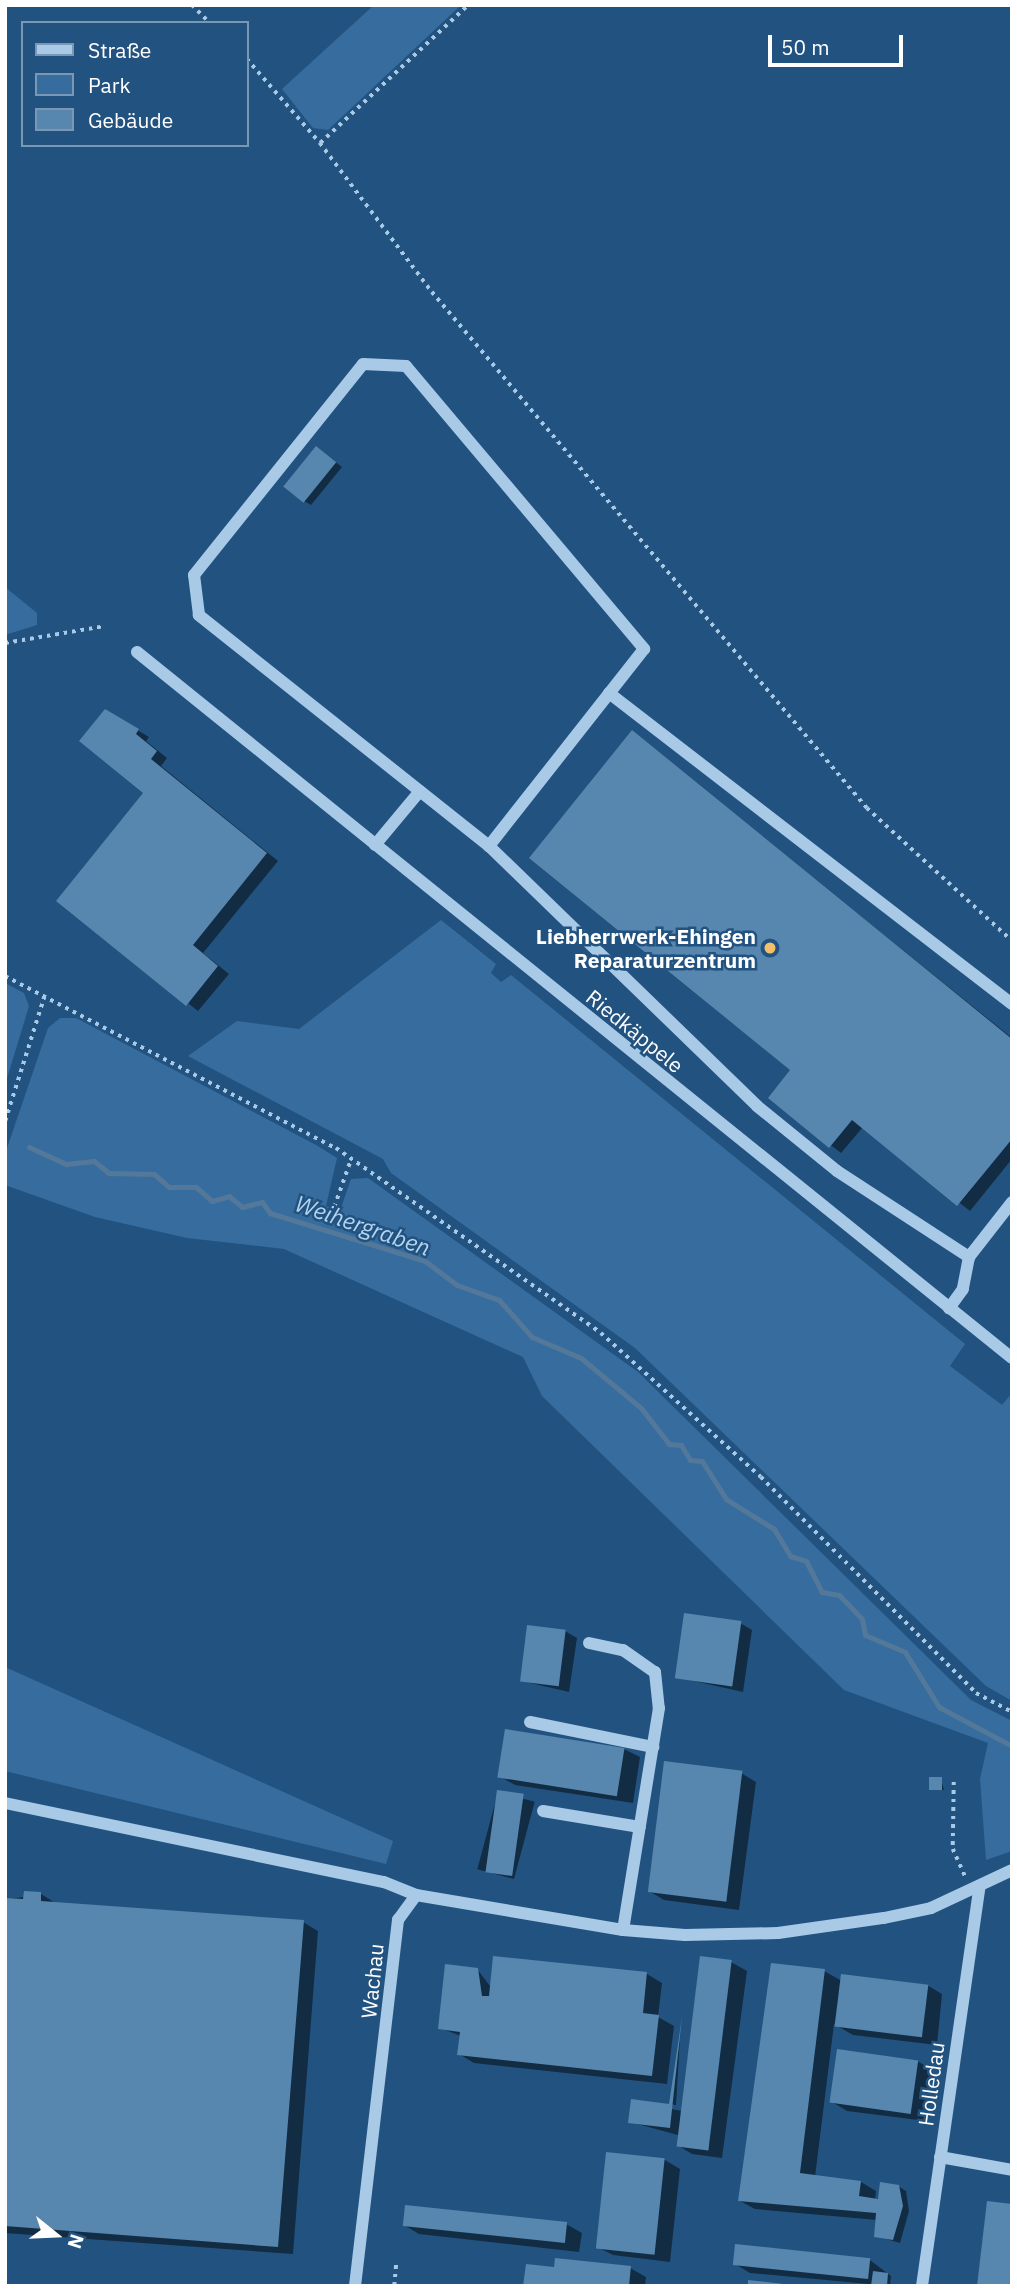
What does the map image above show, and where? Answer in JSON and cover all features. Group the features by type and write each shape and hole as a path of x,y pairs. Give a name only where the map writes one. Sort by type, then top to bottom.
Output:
{"street":[{"path":"489,846 644,649 406,366 363,364 194,575 199,615 489,846 757,1106 837,1171 969,1257"},
{"name":"Riedkäppele","path":"137,652 1012,1358"},
{"path":"609,693 1012,1004"},
{"path":"375,845 420,791"},
{"path":"949,1308 963,1289 969,1257 1012,1202"},
{"path":"589,1643 623,1650 655,1672 659,1708 623,1930"},
{"path":"530,1722 653,1747"},
{"path":"5,1803 384,1882 416,1895 623,1930 778,1933 884,1918 975,1891 1012,1870"},
{"path":"543,1811 640,1827"},
{"name":"Holledau","path":"922,2286 975,1891"},
{"name":"Wachau","path":"355,2286 398,1920 416,1895"},
{"path":"940,2157 1012,2170"}],"path":[{"path":"192,5 208,21"},
{"path":"320,143 468,5"},
{"path":"248,61 320,143 432,292 867,808 1012,941"},
{"path":"5,643 105,626"},
{"path":"5,976 351,1159 632,1359 976,1693 1012,1712"},
{"path":"5,1121 44,996"},
{"path":"334,1207 351,1159"},
{"path":"954,1782 953,1849 975,1891"},
{"path":"394,2286 396,2265"}],"green space":[{"path":"374,5 461,5 328,130 313,128 282,89"},
{"path":"5,587 37,613 37,625 5,635"},
{"path":"441,920 496,964 491,973 501,982 511,975 965,1344 950,1366 1002,1405 1012,1393 1012,1701 986,1686 635,1348 391,1173 383,1159 188,1056 237,1021 299,1029"},
{"path":"5,983 24,993 29,1006 5,1085"},
{"path":"60,1018 76,1018 316,1145 337,1158 326,1206 340,1211 351,1179 368,1178 638,1372 971,1700 1012,1721 1012,1851 986,1860 980,1779 988,1743 844,1690 542,1396 523,1357 284,1249 187,1238 95,1217 5,1185 5,1154 48,1028"},
{"path":"5,1667 393,1841 386,1864 5,1771"}],"building":[{"path":"316,446 336,462 303,503 283,486"},
{"path":"105,709 139,729 136,734 157,751 151,759 267,853 193,945 218,966 186,1006 56,901 143,793 79,741"},
{"name":"Liebherrwerk-Ehingen Reparaturzentrum","path":"632,730 1012,1039 1012,1139 957,1206 852,1120 829,1148 768,1098 790,1070 529,858"},
{"path":"684,1613 741,1621 732,1686 675,1678"},
{"path":"527,1625 566,1630 559,1686 520,1682"},
{"path":"505,1729 625,1748 617,1796 497,1777"},
{"path":"664,1761 742,1771 726,1902 648,1892"},
{"path":"929,1777 942,1777 942,1790 929,1790"},
{"path":"497,1790 524,1794 512,1876 485,1872"},
{"path":"24,1891 41,1892 41,1901 304,1920 278,2247 5,2226 5,1898 23,1899"},
{"path":"493,1956 647,1972 643,2013 659,2015 652,2076 457,2055 460,2032 438,2029 445,1964 478,1968 482,1996 489,1996"},
{"path":"700,1956 732,1960 708,2150 677,2147"},
{"path":"771,1963 825,1969 800,2173 861,2181 859,2196 878,2199 880,2182 899,2185 903,2206 893,2240 874,2237 876,2213 738,2201"},
{"path":"841,1974 928,1985 922,2037 835,2027"},
{"path":"682,2017 670,2128 628,2123 631,2099 669,2104"},
{"path":"837,2049 918,2060 911,2114 829,2102"},
{"path":"606,2152 665,2158 655,2255 596,2248"},
{"path":"987,2201 1012,2204 1012,2286 977,2286"},
{"path":"405,2205 567,2222 565,2243 403,2226"},
{"path":"735,2244 870,2258 868,2279 733,2265"},
{"path":"555,2258 631,2266 629,2286 523,2286 526,2264 554,2267"},
{"path":"873,2271 888,2273 887,2286 871,2286"},
{"path":"748,2280 784,2284 784,2286 748,2286"}],"waterway":[{"name":"Weihergraben","path":"29,1147 66,1164 94,1161 109,1173 154,1174 169,1187 196,1187 212,1201 229,1196 242,1207 262,1202 270,1213 425,1261 457,1285 499,1300 532,1337 581,1358 641,1408 669,1444 681,1445 690,1460 702,1461 726,1499 774,1529 790,1556 806,1561 822,1592 839,1595 862,1619 865,1635 905,1652 939,1707 1012,1746"}],"place":[{"name":"Liebherrwerk-Ehingen Reparaturzentrum","path":"770,948"}]}
